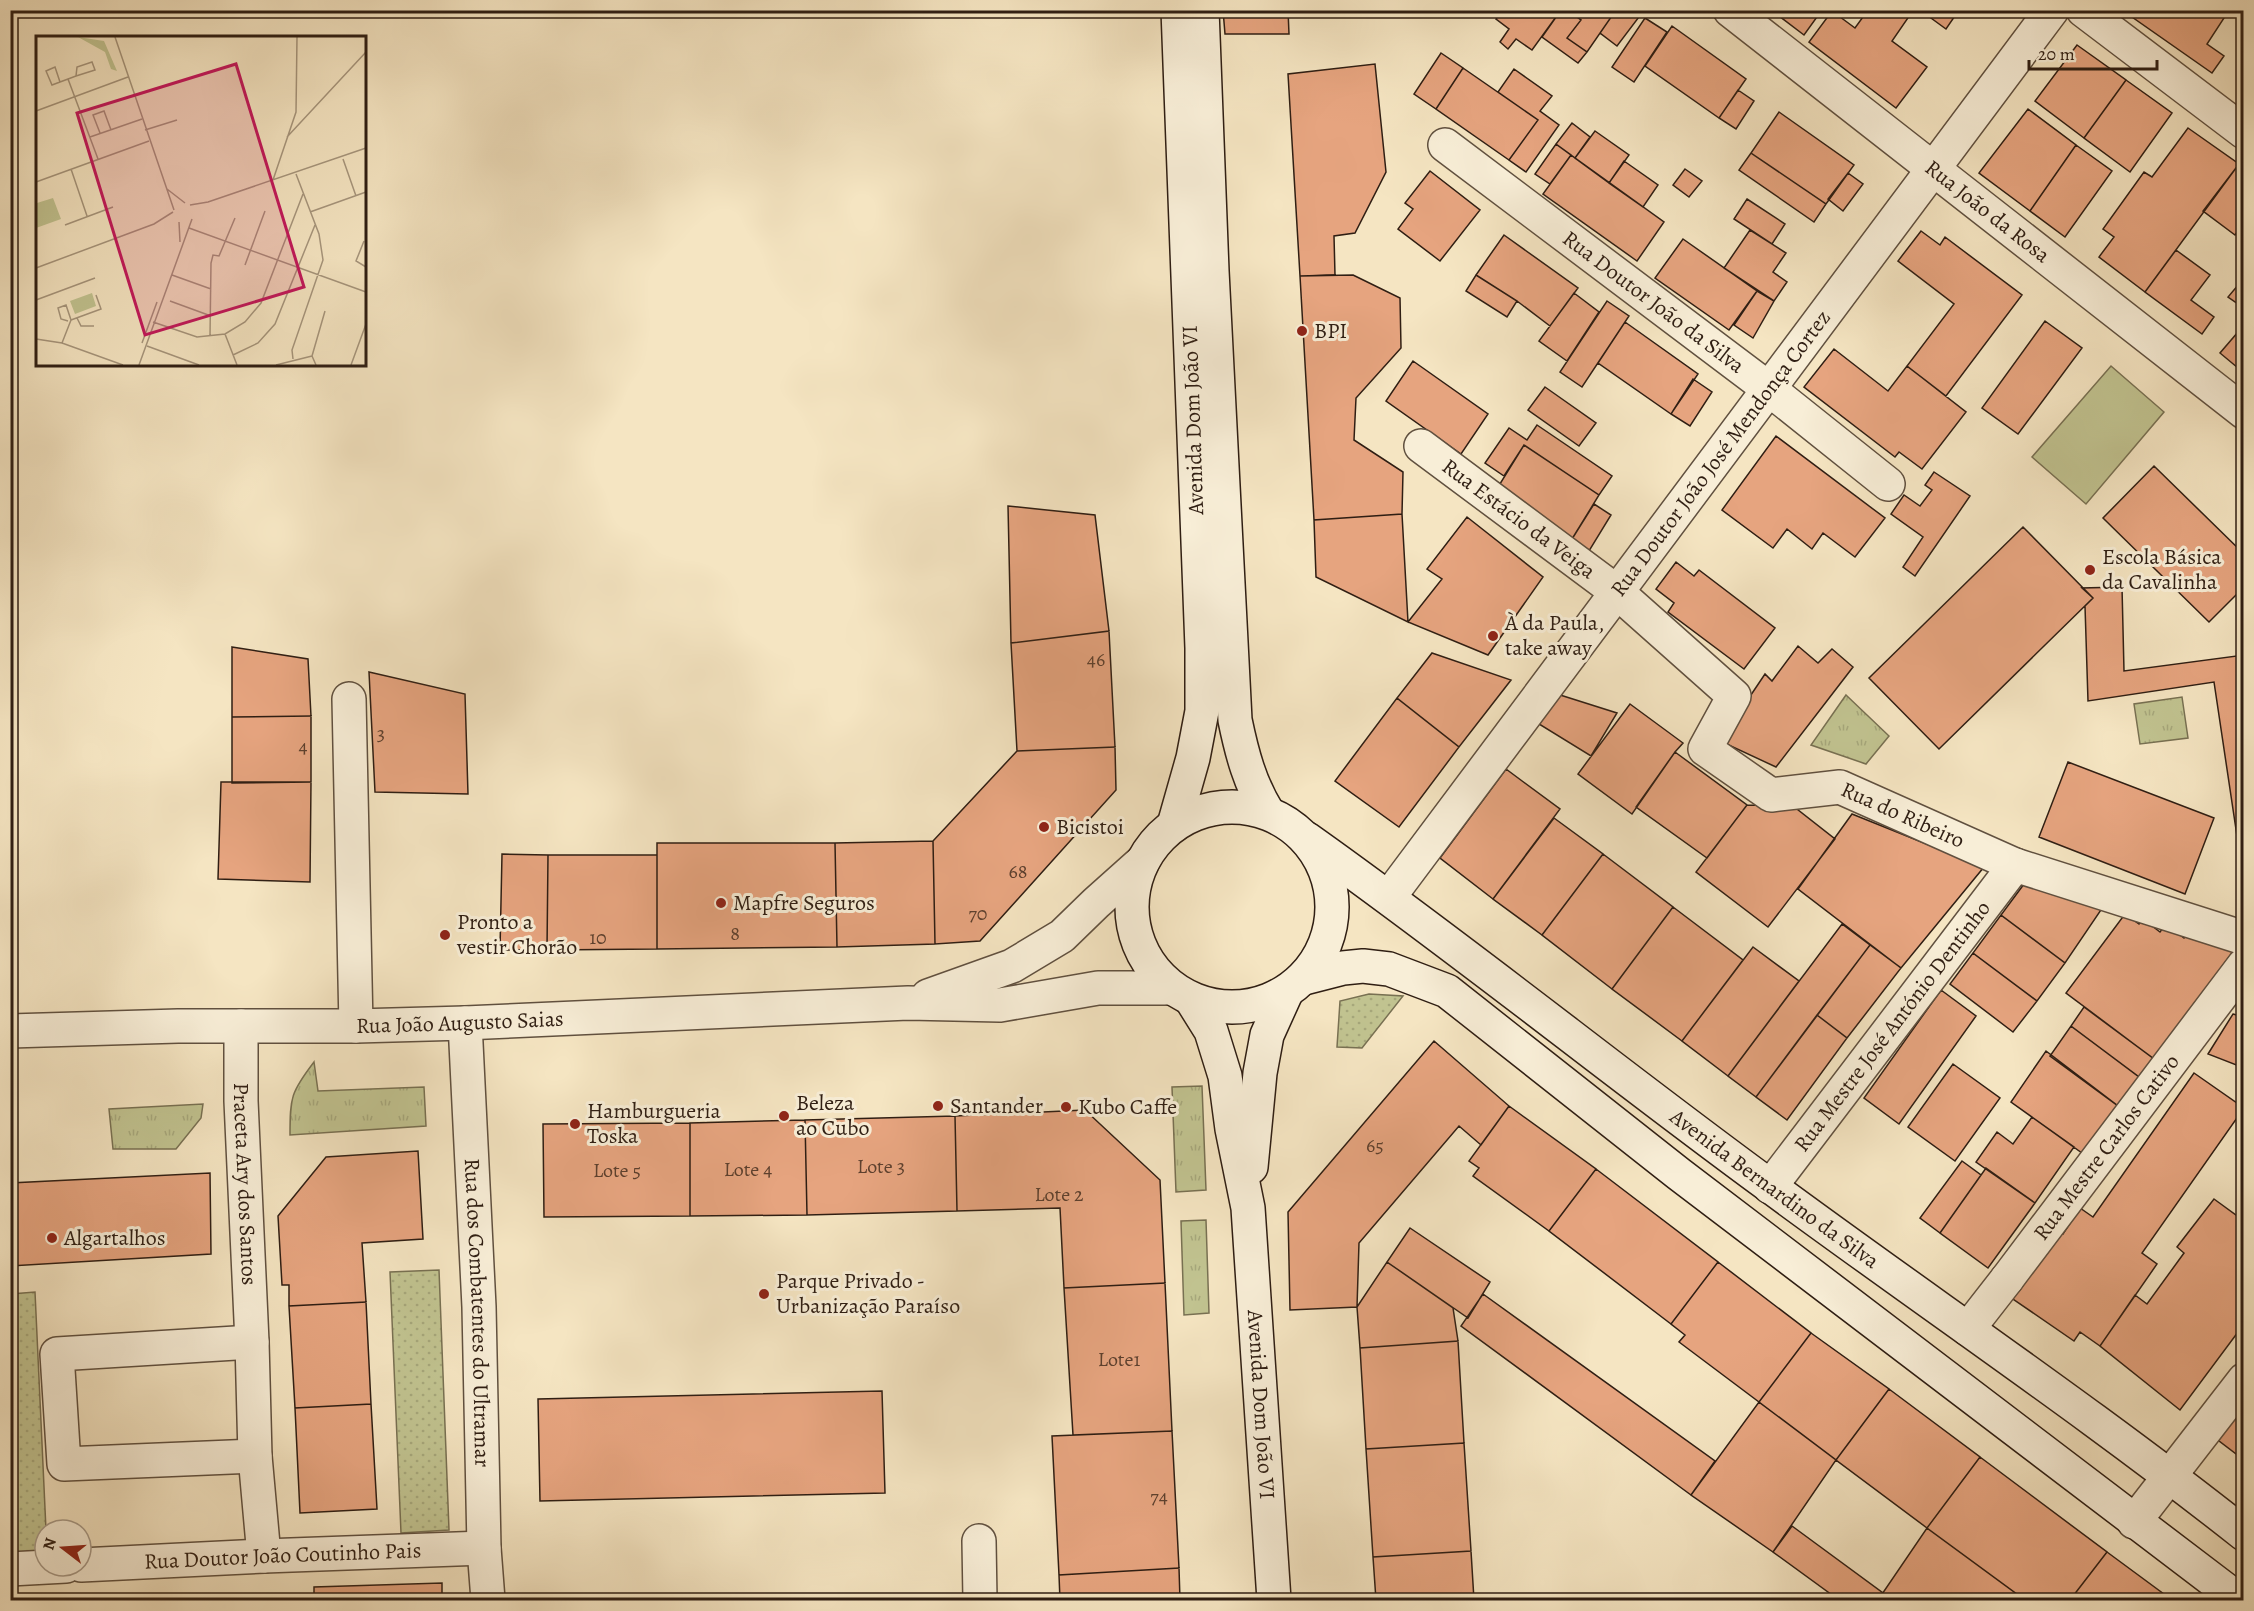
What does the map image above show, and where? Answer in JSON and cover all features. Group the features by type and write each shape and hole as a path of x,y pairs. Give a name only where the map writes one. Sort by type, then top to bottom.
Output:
{"street":[{"name":"Avenida Dom João VI","path":"1174,825 1193,758 1202,711 1202,648 1178,10"},
{"name":"Avenida Dom João VI","path":"1202,10 1212,271 1235,720 1242,754 1257,794 1268,813"},
{"name":"Rua João da Rosa","path":"1731,10 2244,412"},
{"name":"Rua Doutor João José Mendonça Cortez","path":"1389,897 2052,10"},
{"path":"2083,10 2244,132"},
{"name":"Rua Doutor João da Silva","path":"1445,145 1769,389 1888,484"},
{"name":"Rua Estácio da Veiga","path":"1421,446 1617,592"},
{"name":"Rua do Ribeiro","path":"1617,592 1734,696 1705,749 1771,795 1840,787 2014,865 2244,938"},
{"path":"350,699 356,1026"},
{"path":"908,1003 1000,1005 1098,988 1181,993 1223,1007 1255,1005 1295,985 1322,953 1331,924 1332,893 1323,864 1307,839 1288,824 1268,813 1220,807 1196,814 1174,825 1156,841 1143,861 1134,888 1132,915 1138,943 1152,967 1181,993"},
{"name":"Avenida Bernardino da Silva","path":"1307,839 1389,897 1770,1187 2169,1475 2244,1534"},
{"path":"908,1003 1012,966 1062,936 1143,861"},
{"name":"Rua Mestre José António Dentinho","path":"1770,1187 2014,865"},
{"name":"Rua Mestre Carlos Cativo","path":"1968,1329 2244,965"},
{"name":"Avenida Bernardino da Silva","path":"1295,985 1343,968 1363,966 1389,969 1447,991 1679,1174 2239,1600"},
{"name":"Avenida Dom João VI","path":"1248,1208 1260,1073 1268,1035 1295,985"},
{"name":"Avenida Dom João VI","path":"1181,993 1211,1031 1225,1076 1232,1129 1248,1208 1274,1600"},
{"name":"Rua João Augusto Saias","path":"10,1031 465,1023 908,1003"},
{"name":"Rua dos Combatentes do Ultramar","path":"465,1023 479,1307 484,1548 488,1600"},
{"name":"Praceta Ary dos Santos","path":"242,1026 241,1101 255,1456 264,1556"},
{"path":"252,1342 57,1353 64,1464 255,1456"},
{"path":"2134,1522 2244,1380"},
{"path":"979,1540 981,1600"},
{"name":"Rua Doutor João Coutinho Pais","path":"93,1564 484,1548"},
{"path":"10,1569 33,1568"}],"green space":[{"path":"2111,366 2164,412 2086,504 2032,457"},
{"path":"1846,695 1889,736 1866,764 1811,745"},
{"path":"2182,697 2188,738 2140,744 2134,704"},
{"path":"1369,994 1403,996 1362,1048 1337,1047 1340,1001"},
{"path":"314,1062 318,1091 424,1087 426,1126 290,1135 293,1096"},
{"path":"1202,1086 1206,1190 1176,1192 1172,1087"},
{"path":"203,1104 201,1118 176,1149 113,1149 109,1109"},
{"path":"1206,1220 1209,1313 1184,1315 1181,1221"},
{"path":"439,1270 449,1530 401,1533 390,1272"},
{"path":"35,1292 45,1518 33,1518 33,1558 11,1559 11,1294"}],"building":[{"path":"1223,10 1288,10 1289,34 1225,34"},
{"path":"1502,10 1561,10 1532,50 1516,39 1508,49 1500,42 1509,29 1496,19"},
{"path":"1561,10 1567,10 1581,20 1567,38 1587,52 1578,63 1542,37"},
{"path":"1567,10 1616,10 1587,52 1567,38 1581,20"},
{"path":"1616,10 1638,10 1642,13 1617,46 1600,33"},
{"path":"1771,10 1822,10 1804,35"},
{"path":"1868,10 1904,10 1910,15 1892,41 1927,67 1896,108 1809,42 1832,11 1855,28"},
{"path":"1920,10 1959,10 1946,29"},
{"path":"2122,10 2220,10 2226,15 2207,44 2224,56 2212,73"},
{"path":"1645,18 1667,32 1634,82 1612,67"},
{"path":"1672,26 1746,79 1719,118 1645,66"},
{"path":"2077,45 2126,80 2084,138 2035,101"},
{"path":"1441,53 1463,68 1436,109 1414,94"},
{"path":"1375,64 1386,172 1355,233 1334,236 1335,275 1300,276 1288,74"},
{"path":"1463,68 1538,120 1509,160 1436,109"},
{"path":"1514,69 1552,96 1540,111 1559,125 1526,172 1509,160 1538,120 1498,92"},
{"path":"2126,80 2172,113 2130,172 2084,138"},
{"path":"1738,90 1754,101 1736,129 1719,118"},
{"path":"2028,109 2076,145 2030,211 1979,173"},
{"path":"1779,112 1854,165 1826,204 1751,153"},
{"path":"1572,123 1590,137 1575,158 1556,144"},
{"path":"2188,128 2239,164 2145,292 2099,257 2114,237 2103,229 2144,172 2152,177"},
{"path":"1595,131 1629,155 1609,183 1575,158"},
{"path":"1556,144 1571,155 1550,184 1535,174"},
{"path":"2076,145 2112,171 2065,237 2030,211"},
{"path":"1751,153 1826,204 1814,222 1739,170"},
{"path":"1571,155 1664,222 1637,261 1543,194"},
{"path":"1624,161 1658,185 1643,207 1609,183"},
{"path":"2239,164 2244,167 2244,223 2235,235 2203,211"},
{"path":"1685,169 1702,181 1689,197 1673,185"},
{"path":"1430,171 1480,210 1440,261 1398,229 1413,209 1405,203"},
{"path":"1848,173 1863,184 1843,211 1828,199"},
{"path":"1747,199 1785,224 1772,244 1734,219"},
{"path":"1750,230 1786,253 1773,272 1787,282 1774,301 1724,268"},
{"path":"1921,231 1940,245 1945,237 2022,295 1946,396 1907,366 1954,304 1898,261"},
{"path":"1504,235 1578,288 1550,326 1517,301 1476,275"},
{"path":"1683,239 1757,291 1729,330 1655,278"},
{"path":"2176,250 2210,275 2191,300 2214,317 2202,334 2145,292"},
{"path":"1353,275 1400,298 1401,348 1356,398 1354,440 1403,472 1402,514 1314,520 1300,276"},
{"path":"1476,275 1517,301 1507,317 1466,291"},
{"path":"2244,278 2244,308 2228,297"},
{"path":"1757,291 1774,301 1753,338 1734,325"},
{"path":"1574,293 1599,312 1567,361 1539,341"},
{"path":"1607,301 1629,316 1582,387 1560,372"},
{"path":"2045,321 2082,348 2018,434 1982,408"},
{"path":"1625,322 1698,374 1671,414 1598,363"},
{"path":"2244,325 2244,373 2220,353"},
{"path":"1834,349 1888,391 1907,366 1966,412 1922,469 1899,452 1895,457 1804,387"},
{"path":"1413,361 1488,414 1461,454 1386,401"},
{"path":"1693,379 1712,392 1690,426 1671,414"},
{"path":"1545,387 1596,423 1579,446 1528,410"},
{"path":"1537,425 1612,476 1599,495 1524,445 1504,476 1485,463 1509,428 1527,440"},
{"path":"1776,436 1885,518 1855,557 1823,533 1812,549 1787,529 1773,548 1722,510"},
{"path":"1524,445 1599,495 1572,539 1498,487"},
{"path":"2154,466 2244,554 2244,587 2209,622 2103,518"},
{"path":"1934,472 1970,496 1915,576 1903,567 1923,537 1891,514 1904,495 1920,506 1932,490 1925,485"},
{"path":"1594,504 1611,515 1589,551 1572,539"},
{"path":"1008,506 1095,515 1109,631 1011,643"},
{"path":"1402,514 1408,622 1316,577 1314,520"},
{"path":"1467,517 1543,577 1488,655 1408,622 1442,579 1427,569"},
{"path":"2023,527 2093,598 1939,749 1869,678"},
{"path":"1676,562 1694,576 1699,570 1775,628 1744,669 1668,612 1674,603 1656,589"},
{"path":"2122,587 2124,671 2244,655 2244,684 2240,685 2244,714 2244,883 2214,682 2088,701 2085,606 2093,598 2082,588"},
{"path":"1109,631 1115,747 1017,751 1011,643"},
{"path":"1798,646 1818,663 1832,649 1853,667 1776,767 1720,741 1765,674 1772,681"},
{"path":"232,647 308,659 311,716 232,717"},
{"path":"1432,653 1511,680 1459,747 1397,698"},
{"path":"369,672 465,694 468,794 375,792"},
{"path":"1557,694 1617,713 1591,756 1539,724"},
{"path":"1397,698 1459,747 1399,827 1335,781"},
{"path":"1630,704 1683,743 1632,814 1578,774"},
{"path":"311,716 311,782 232,783 232,717"},
{"path":"1115,747 1116,790 980,941 935,944 933,841 1017,751"},
{"path":"1675,752 1747,805 1707,858 1636,807"},
{"path":"2068,762 2214,818 2185,894 2039,837"},
{"path":"1506,769 1560,809 1493,899 1440,858"},
{"path":"221,782 311,782 310,882 218,879"},
{"path":"1747,805 1793,806 1835,839 1768,927 1696,872"},
{"path":"1852,814 1984,867 1901,968 1798,889"},
{"path":"1554,818 1603,854 1542,935 1493,899"},
{"path":"933,841 935,944 837,947 835,843"},
{"path":"657,843 835,843 837,947 657,949"},
{"path":"502,854 548,855 547,950 500,950"},
{"path":"1603,854 1673,907 1612,989 1542,935"},
{"path":"548,855 657,855 657,949 547,950"},
{"path":"2027,880 2103,907 2065,963 2001,915"},
{"path":"1673,907 1743,960 1682,1041 1612,989"},
{"path":"2125,914 2139,924 2143,919 2160,932 2166,924 2184,938 2191,930 2235,949 2154,1059 2066,993"},
{"path":"2001,915 2065,963 2037,1001 1973,953"},
{"path":"1842,924 1870,945 1756,1097 1728,1076"},
{"path":"1870,945 1901,968 1847,1038 1817,1015"},
{"path":"1753,947 1799,981 1728,1076 1682,1041"},
{"path":"1973,953 2037,1001 2013,1032 1950,984"},
{"path":"1941,990 1976,1016 1899,1124 1864,1098"},
{"path":"2084,1007 2154,1059 2139,1077 2071,1026"},
{"path":"2233,1014 2244,1017 2244,1068 2208,1054"},
{"path":"1817,1015 1847,1038 1787,1120 1756,1097"},
{"path":"2071,1026 2139,1077 2118,1106 2050,1056"},
{"path":"1434,1041 1509,1106 1481,1145 1459,1126 1359,1243 1357,1307 1290,1310 1288,1212"},
{"path":"2046,1051 2118,1106 2082,1153 2011,1102"},
{"path":"1953,1064 2000,1098 1955,1161 1908,1127"},
{"path":"2194,1073 2244,1108 2142,1253 2157,1264 2100,1346 2080,1332 2074,1341 2010,1297 2057,1230 2063,1234 2080,1208 2093,1217"},
{"path":"1509,1106 1596,1169 1549,1231 1473,1176 1479,1168 1469,1161"},
{"path":"1085,1110 1160,1180 1165,1283 1064,1288 1060,1208 957,1211 955,1116"},
{"path":"955,1116 957,1211 807,1215 805,1120"},
{"path":"2032,1117 2074,1147 2035,1203 1976,1162 1997,1132 2013,1144"},
{"path":"805,1120 807,1215 690,1216 690,1123"},
{"path":"690,1123 690,1216 544,1217 543,1124"},
{"path":"418,1151 423,1239 362,1243 366,1302 289,1306 289,1285 282,1285 278,1216 326,1157"},
{"path":"1962,1161 1981,1175 1940,1233 1920,1218"},
{"path":"1986,1168 2035,1203 1988,1268 1940,1233"},
{"path":"1596,1169 1718,1262 1671,1324 1549,1231"},
{"path":"210,1173 211,1254 10,1266 10,1183"},
{"path":"2214,1199 2244,1221 2244,1324 2180,1410 2100,1346 2135,1295 2147,1304 2184,1253 2177,1247"},
{"path":"1410,1228 1490,1282 1468,1318 1387,1262"},
{"path":"1387,1262 1453,1308 1458,1341 1360,1348 1357,1307"},
{"path":"1718,1262 1811,1333 1759,1402 1679,1342 1685,1335 1671,1324"},
{"path":"1165,1283 1172,1431 1073,1435 1064,1288"},
{"path":"1483,1294 1715,1461 1691,1495 1461,1326"},
{"path":"366,1302 371,1404 295,1408 289,1306"},
{"path":"1811,1333 1889,1389 1836,1460 1759,1402"},
{"path":"1458,1341 1464,1443 1366,1449 1360,1348"},
{"path":"1889,1389 1980,1457 1927,1528 1836,1460"},
{"path":"2244,1390 2244,1460 2210,1434"},
{"path":"882,1391 885,1493 540,1501 538,1399"},
{"path":"1759,1402 1836,1460 1773,1552 1691,1495"},
{"path":"371,1404 377,1509 300,1513 295,1408"},
{"path":"1172,1431 1179,1568 1059,1575 1052,1436"},
{"path":"1464,1443 1471,1551 1373,1557 1366,1449"},
{"path":"1980,1457 2107,1552 2070,1600 2025,1600 1927,1528"},
{"path":"1792,1526 1883,1593 1878,1600 1839,1600 1773,1552"},
{"path":"1927,1528 2025,1600 1878,1600"},
{"path":"1471,1551 1474,1600 1376,1600 1373,1557"},
{"path":"2107,1552 2172,1600 2070,1600"},
{"path":"1179,1568 1180,1600 1060,1600 1059,1575"},
{"path":"442,1583 442,1600 314,1600 314,1587"},
{"path":"237,1595 237,1600 111,1600"}],"place":[{"name":"BPI","path":"1302,331"},
{"name":"Escola Básica da Cavalinha","path":"2090,570"},
{"name":"À da Paula, take away","path":"1493,636"},
{"name":"Bicistoi","path":"1044,827"},
{"name":"Mapfre Seguros","path":"721,903"},
{"name":"Pronto a vestir Chorão","path":"445,935"},
{"name":"Santander","path":"938,1106"},
{"name":"Kubo Caffe","path":"1066,1107"},
{"name":"Beleza ao Cubo","path":"784,1116"},
{"name":"Hamburgueria Toska","path":"575,1124"},
{"name":"Algartalhos","path":"52,1238"},
{"name":"Parque Privado - Urbanização Paraíso","path":"764,1294"}]}
